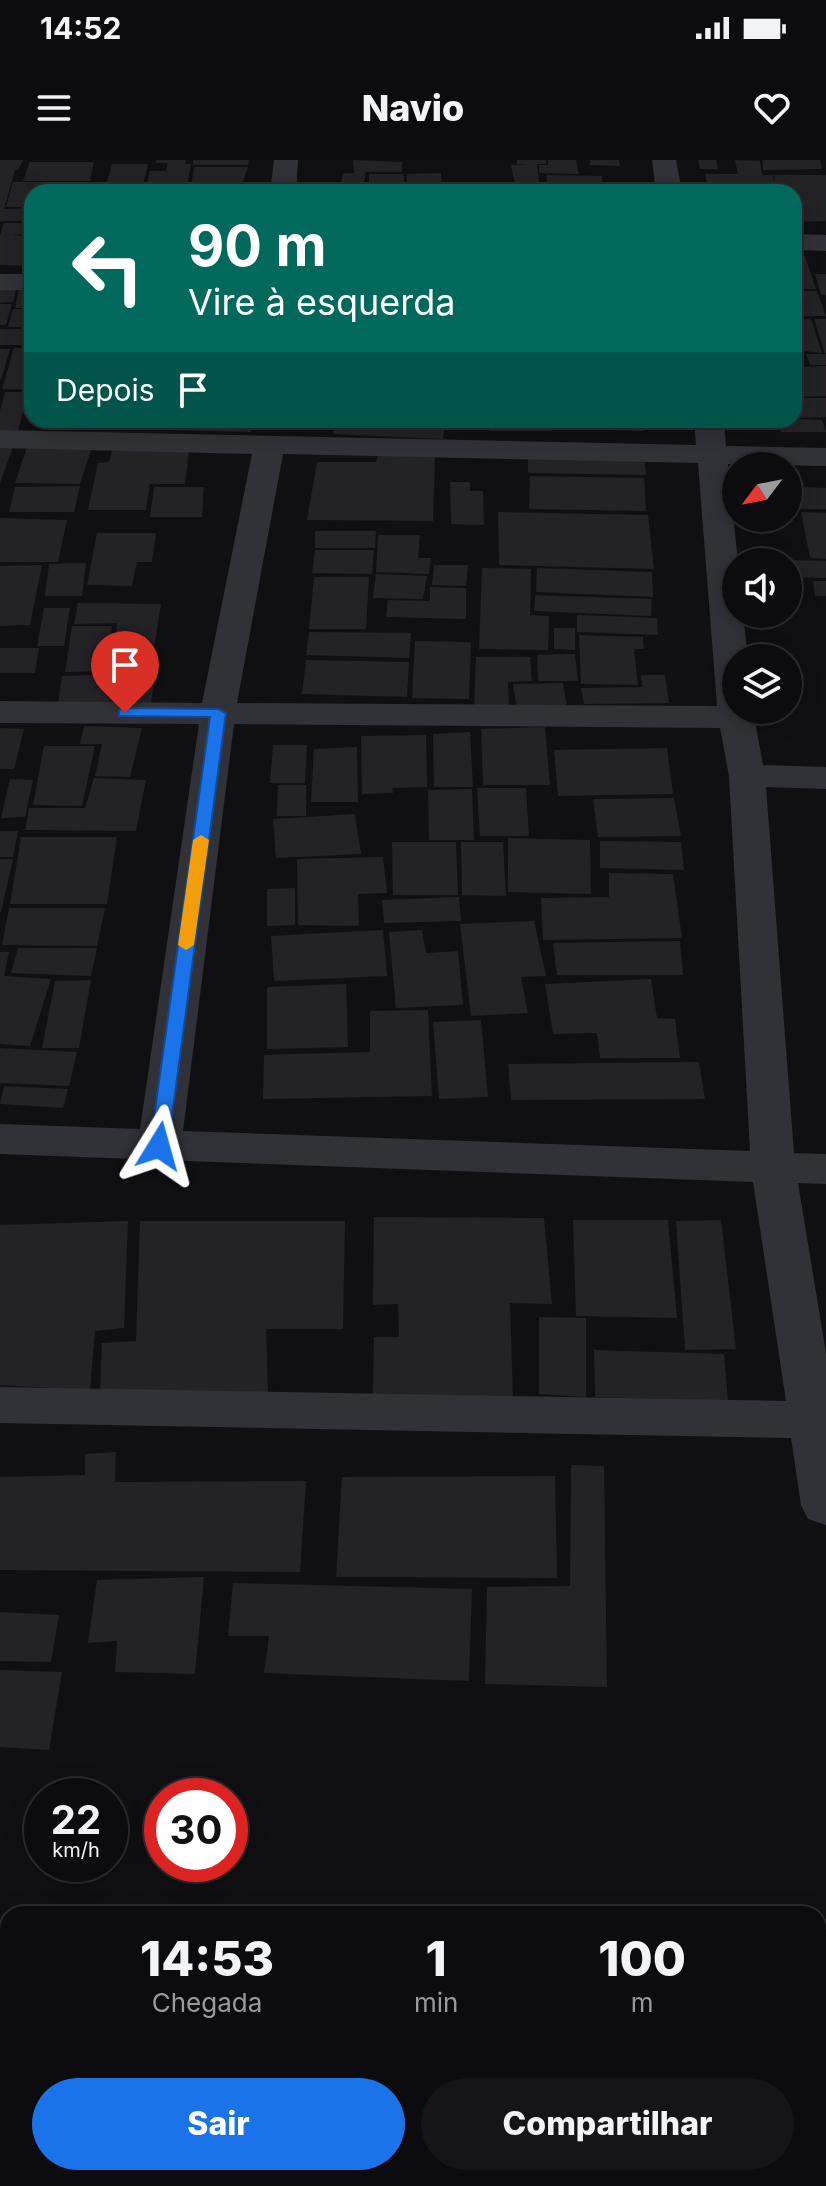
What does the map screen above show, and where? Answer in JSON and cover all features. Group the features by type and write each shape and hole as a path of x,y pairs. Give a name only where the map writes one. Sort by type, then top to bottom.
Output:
{"street":[{"path":"284,184 286,160"},
{"path":"664,160 668,184"},
{"path":"802,242 826,243"},
{"path":"0,282 24,282"},
{"path":"711,438 729,644"},
{"path":"0,439 269,446 711,438 826,457"},
{"path":"159,1146 218,713 269,446"},
{"path":"0,712 722,717"},
{"path":"737,724 747,776 773,1166 826,1505"},
{"path":"747,776 826,778"},
{"path":"0,1139 826,1169"},
{"path":"0,1405 813,1420"}],"building":[{"path":"0,160 23,160 15,170 4,209 24,208 24,221 0,221"},
{"path":"156,160 186,160 185,164 191,164 187,184 147,184 150,171 166,171 168,163 156,163"},
{"path":"193,160 249,160 248,165 193,165"},
{"path":"353,160 402,162 402,172 366,172 364,184 341,184 343,173 354,173"},
{"path":"517,160 546,160 546,164 537,164 539,184 515,184 511,165 530,165 517,164"},
{"path":"548,160 576,160 579,174 539,173 539,165 548,165"},
{"path":"590,160 619,160 620,166 590,165"},
{"path":"698,160 716,160 718,169 700,169"},
{"path":"735,160 760,161 763,179 763,175 773,175 774,184 707,184 705,174 738,174"},
{"path":"763,160 820,160 822,169 763,170"},
{"path":"30,162 94,162 90,181 23,181"},
{"path":"112,164 148,164 143,184 106,184"},
{"path":"194,167 248,167 242,184 191,184"},
{"path":"441,173 442,184 406,184 407,174"},
{"path":"369,174 404,174 404,184 369,184"},
{"path":"547,175 602,176 602,184 546,184"},
{"path":"774,175 826,175 826,221 802,222 802,184 775,184"},
{"path":"13,182 50,182 24,184 24,207 6,207"},
{"path":"55,182 98,182 98,184"},
{"path":"4,223 24,223 23,234 12,235 24,236 24,266 0,265 0,235"},
{"path":"802,256 805,256 816,289 802,289"},
{"path":"815,274 826,274 826,295 821,295"},
{"path":"20,284 24,284 24,308 15,308"},
{"path":"0,286 17,286 13,302 0,303"},
{"path":"802,291 817,291 826,316 802,316 802,303 811,303 802,302"},
{"path":"0,304 12,304 6,325 0,325"},
{"path":"13,309 24,309 24,327 8,327"},
{"path":"802,319 811,319 822,353 802,351"},
{"path":"814,319 826,319 825,354"},
{"path":"0,329 24,329 24,345 0,345"},
{"path":"14,348 24,348 24,390 2,389"},
{"path":"0,349 10,349 1,380 0,380"},
{"path":"806,354 826,354 826,365 810,365"},
{"path":"826,366 826,396 802,397 802,367"},
{"path":"5,392 24,392 24,409 18,430 0,430 0,411"},
{"path":"802,398 826,398 826,417 802,418"},
{"path":"802,419 822,420 826,432 781,432 780,428 802,428"},
{"path":"164,428 252,428 251,432"},
{"path":"334,428 445,428 443,439 333,434"},
{"path":"489,428 552,428 552,431 489,431"},
{"path":"644,428 644,431 604,430"},
{"path":"0,447 13,447 0,483"},
{"path":"27,447 92,447 80,484 15,483"},
{"path":"189,450 185,484 150,484 146,510 88,510 98,463 109,462 112,451"},
{"path":"528,454 644,456 646,475 528,473"},
{"path":"378,456 435,456 433,521 307,520 317,462 376,462"},
{"path":"530,476 644,478 646,511 529,509"},
{"path":"450,482 470,482 470,491 483,491 484,525 451,524"},
{"path":"80,486 74,512 9,512 15,487"},
{"path":"154,487 204,487 202,517 150,517"},
{"path":"802,487 826,488 826,509 802,509"},
{"path":"498,512 648,515 654,569 499,565"},
{"path":"802,512 826,513 826,559 810,558"},
{"path":"0,518 67,520 58,562 0,562"},
{"path":"315,531 376,531 375,548 315,548"},
{"path":"97,533 156,533 152,562 137,562 132,586 87,585"},
{"path":"378,535 420,535 418,558 431,558 429,574 376,572"},
{"path":"315,550 374,550 372,574 312,573"},
{"path":"802,560 826,561 826,578 802,577"},
{"path":"86,563 82,596 45,596 49,564"},
{"path":"42,565 30,625 0,626 0,566"},
{"path":"434,565 468,565 466,586 432,585"},
{"path":"482,568 531,569 530,615 549,616 548,650 479,649"},
{"path":"537,568 652,572 653,597 536,592"},
{"path":"376,574 427,576 423,599 373,598"},
{"path":"314,577 369,577 366,629 309,629"},
{"path":"813,581 826,581 826,596 815,596"},
{"path":"430,587 466,588 466,619 386,617 388,600 430,601"},
{"path":"535,595 652,599 651,616 534,611"},
{"path":"78,603 161,604 154,649 114,648 117,623 74,624"},
{"path":"44,608 70,608 64,646 37,646"},
{"path":"577,615 657,618 658,635 577,632"},
{"path":"72,626 112,626 107,671 65,672"},
{"path":"554,628 575,628 575,650 554,649"},
{"path":"309,632 411,633 409,658 306,655"},
{"path":"579,635 643,637 644,649 634,649 638,685 581,684"},
{"path":"415,641 471,642 469,699 412,698"},
{"path":"0,648 39,648 35,673 0,673"},
{"path":"575,654 578,681 538,681 537,655"},
{"path":"476,657 530,657 532,681 508,682 509,710 474,710"},
{"path":"306,660 409,662 407,697 302,694"},
{"path":"156,673 151,703 58,704 62,676"},
{"path":"641,675 665,675 669,703 584,704 581,688 642,687"},
{"path":"563,683 567,708 517,709 513,684"},
{"path":"84,726 142,728 130,777 95,776 102,744 80,744"},
{"path":"545,727 550,785 483,785 481,729"},
{"path":"0,728 24,729 14,769 0,769"},
{"path":"470,732 473,787 434,787 433,734"},
{"path":"426,735 427,787 392,788 393,793 362,794 361,736"},
{"path":"273,745 307,745 305,783 270,783"},
{"path":"44,746 95,746 82,806 33,805"},
{"path":"357,747 358,802 311,802 314,749"},
{"path":"667,748 673,794 558,796 554,750"},
{"path":"94,778 146,780 136,831 25,830 29,808 85,808"},
{"path":"10,779 33,780 25,817 1,818"},
{"path":"278,785 306,785 306,816 277,816"},
{"path":"477,788 526,788 529,836 480,836"},
{"path":"472,789 474,840 429,840 428,790"},
{"path":"674,798 681,836 598,837 593,799"},
{"path":"355,814 361,854 276,858 273,819"},
{"path":"0,831 18,831 13,857 0,857"},
{"path":"21,837 117,837 107,904 10,904"},
{"path":"508,838 590,840 591,894 508,892"},
{"path":"600,841 681,842 684,870 600,868"},
{"path":"392,842 456,842 458,895 393,895"},
{"path":"461,842 503,842 506,896 462,895"},
{"path":"383,857 387,893 358,894 359,926 298,925 297,859"},
{"path":"0,859 13,859 1,912 0,912"},
{"path":"609,873 673,874 682,938 543,940 541,898 609,897"},
{"path":"295,888 295,925 267,926 267,889"},
{"path":"459,897 461,921 384,923 382,900"},
{"path":"9,908 105,908 97,946 2,945"},
{"path":"534,921 546,976 521,977 528,1013 471,1016 460,924"},
{"path":"383,930 387,976 274,981 271,936"},
{"path":"422,930 426,953 458,951 463,1005 396,1008 389,932"},
{"path":"680,941 683,975 557,975 553,943"},
{"path":"18,948 97,948 91,976 11,973"},
{"path":"0,952 9,952 4,976 51,979 30,1046 0,1044"},
{"path":"651,979 657,1018 675,1019 680,1058 600,1058 597,1033 553,1034 545,984"},
{"path":"91,980 79,1048 42,1048 55,981"},
{"path":"346,984 348,1047 267,1049 267,987"},
{"path":"428,1010 432,1096 263,1099 264,1055 370,1052 370,1011"},
{"path":"481,1020 488,1097 439,1099 433,1022"},
{"path":"0,1048 77,1052 69,1086 0,1083"},
{"path":"699,1062 705,1099 511,1100 508,1064"},
{"path":"4,1086 68,1089 63,1108 0,1104"},
{"path":"374,1217 544,1218 552,1304 510,1303 513,1398 373,1394 374,1337 399,1337 398,1304 373,1305"},
{"path":"573,1220 668,1220 677,1318 576,1316"},
{"path":"721,1220 736,1349 685,1350 676,1221"},
{"path":"128,1221 124,1328 95,1331 90,1390 0,1385 0,1225"},
{"path":"140,1221 345,1221 343,1329 266,1329 268,1393 100,1392 102,1343 136,1341"},
{"path":"539,1317 586,1318 586,1397 539,1394"},
{"path":"594,1350 724,1354 728,1401 595,1397"},
{"path":"116,1452 115,1482 306,1481 300,1572 0,1570 0,1477 85,1475 85,1454"},
{"path":"571,1465 604,1466 607,1687 485,1684 487,1587 570,1586"},
{"path":"555,1476 557,1578 336,1577 342,1477"},
{"path":"204,1577 195,1674 115,1672 117,1641 88,1643 97,1580"},
{"path":"233,1583 472,1589 469,1681 264,1673 269,1636 228,1636"},
{"path":"0,1612 59,1615 51,1662 0,1661"},
{"path":"0,1670 62,1672 49,1750 0,1747"}],"slow traffic":[{"path":"186,945 201,840"}],"route":[{"path":"125,713 218,713 159,1146"}]}
